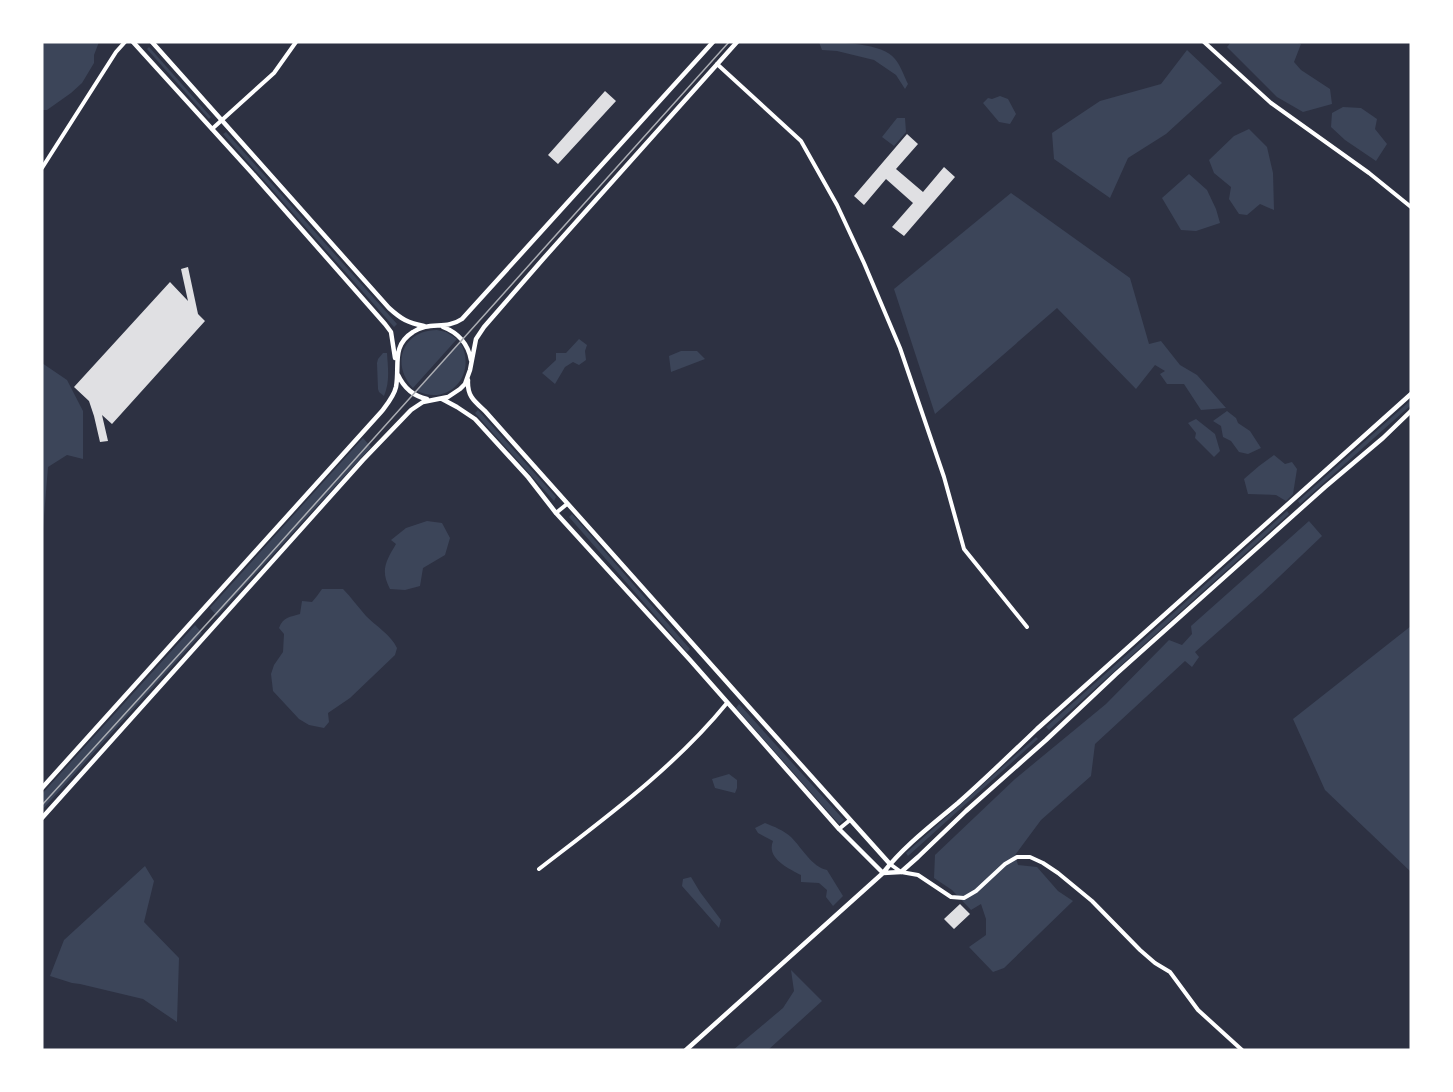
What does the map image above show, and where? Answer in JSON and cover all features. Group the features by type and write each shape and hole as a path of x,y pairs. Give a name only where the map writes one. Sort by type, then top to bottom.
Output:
{"street":[{"path":"42,168 116,52 125,42"},
{"path":"133,42 385,324 391,332 397,373 401,381 417,396 429,400"},
{"path":"152,42 389,308 402,319 413,324 442,327 458,322 468,313 712,42"},
{"path":"212,129 274,73 296,42"},
{"path":"42,818 363,460 414,407 429,400 448,397 465,384 476,339 484,327 549,251 737,42"},
{"path":"1204,42 1271,103 1369,173 1411,207"},
{"path":"717,64 801,141 837,206 900,348 944,477 964,549 1027,627"},
{"path":"42,789 382,411 395,389 398,350 412,332 426,326"},
{"path":"442,327 456,334 467,346 471,362 468,385 473,401 485,411 850,820 890,864 901,872"},
{"path":"687,1050 883,873 1037,729 1411,394"},
{"path":"442,399 475,419 528,477 556,513 839,829 883,873 901,872 918,875 951,897 964,898 976,891 1005,864 1017,857 1030,857 1043,863 1092,901 1140,950 1170,972 1198,1010 1242,1050"},
{"path":"901,872 1116,674 1411,411"},
{"path":"1290,503 1298,512"},
{"path":"556,513 567,504"},
{"path":"539,869 609,816 670,764 728,703"},
{"path":"1037,729 1046,740"},
{"path":"839,829 850,820"}],"shaded area":[{"path":"46,42 99,42 94,55 94,63 82,83 47,110 42,110 42,44"},
{"path":"819,42 860,44 881,50 895,59 908,84 905,89 896,75 874,60 837,51 822,50"},
{"path":"1231,42 1295,42 1301,44 1294,62 1301,70 1330,89 1332,104 1303,112 1277,97 1227,47"},
{"path":"149,47 211,117 209,119 147,49"},
{"path":"1187,50 1222,83 1166,134 1128,158 1110,198 1054,159 1052,133 1100,101 1161,84"},
{"path":"1000,96 1008,99 1016,114 1010,124 999,122 983,103 988,98"},
{"path":"1343,107 1361,108 1377,119 1375,129 1387,144 1376,161 1345,140 1331,127 1332,113"},
{"path":"897,118 905,118 906,132 894,146 882,137"},
{"path":"1249,129 1267,147 1273,173 1274,210 1260,204 1247,215 1239,214 1229,199 1231,187 1214,173 1209,160 1234,136"},
{"path":"226,132 397,324 394,327 223,134"},
{"path":"1189,174 1207,190 1220,223 1196,231 1181,230 1162,198"},
{"path":"1011,193 1130,278 1149,344 1161,341 1180,365 1197,375 1226,408 1201,410 1184,384 1167,384 1160,374 1165,371 1155,365 1136,389 1057,308 935,414 894,289"},
{"path":"437,330 446,332 457,339 413,388 402,369 404,350 408,342 416,336"},
{"path":"579,339 587,345 586,360 579,365 573,362 565,367 555,384 542,373 556,360 556,353 566,353"},
{"path":"460,342 465,354 466,365 458,384 450,391 440,394 429,395 417,391"},
{"path":"681,351 697,351 705,359 671,372 669,356"},
{"path":"383,353 387,353 388,370 384,396 378,389 377,363"},
{"path":"42,363 67,380 83,411 83,459 67,455 48,467 42,541"},
{"path":"1411,400 1411,405 1300,504 1298,501"},
{"path":"478,410 556,497 554,501 475,413"},
{"path":"1227,411 1236,418 1238,423 1250,431 1261,448 1248,454 1239,452 1231,441 1223,437 1221,426 1213,421"},
{"path":"1196,419 1215,434 1220,451 1214,457 1195,438 1196,433 1188,423"},
{"path":"363,438 371,447 217,616 210,608"},
{"path":"1274,455 1285,464 1292,462 1297,469 1293,494 1286,501 1276,495 1248,494 1244,479"},
{"path":"1287,511 1289,514 1049,730 1046,727"},
{"path":"572,514 690,649 687,652 569,517"},
{"path":"427,521 442,523 450,538 445,555 423,568 420,586 405,590 390,589 385,571 387,561 396,544 391,540 406,528"},
{"path":"1309,521 1322,536 1195,652 1199,657 1192,667 1185,661 1095,744 1091,776 1041,820 1015,855 1018,865 1037,867 1058,891 1073,901 1004,968 993,972 969,947 986,935 986,919 981,904 971,910 952,890 934,878 935,855 1015,779 1106,704 1169,640 1182,645 1192,634 1191,626"},
{"path":"322,589 343,589 397,648 395,655 350,698 328,713 329,722 324,728 309,725 299,719 273,691 271,674 283,652 284,634 279,628 281,624 287,618 300,614 302,601 312,602"},
{"path":"195,625 202,633 42,810 42,794"},
{"path":"1411,626 1411,872 1325,790 1293,719"},
{"path":"739,704 844,820 839,824 736,708"},
{"path":"1036,737 1038,739 908,856 906,853"},
{"path":"729,774 737,780 735,793 715,788 712,779"},
{"path":"765,823 788,835 812,861 827,870 843,896 833,906 826,897 827,890 819,883 801,882 801,875 775,857 773,841 758,833 755,828"},
{"path":"145,866 154,881 144,922 179,958 177,1022 143,999 50,976 64,940"},
{"path":"691,877 721,920 719,928 682,886 683,879"},
{"path":"791,970 822,1001 768,1050 733,1050 783,1008 794,991"}],"building":[{"path":"605,91 616,101 558,164 548,155"},
{"path":"907,134 918,144 896,169 923,192 944,167 955,177 904,236 892,227 913,203 886,179 864,205 854,196"},
{"path":"188,267 198,314 205,321 112,424 102,415 108,441 100,442 89,401 74,387 170,282 188,301 181,269"},
{"path":"960,904 970,914 954,929 944,919"}],"tram line":[{"path":"42,805 729,42"}]}
